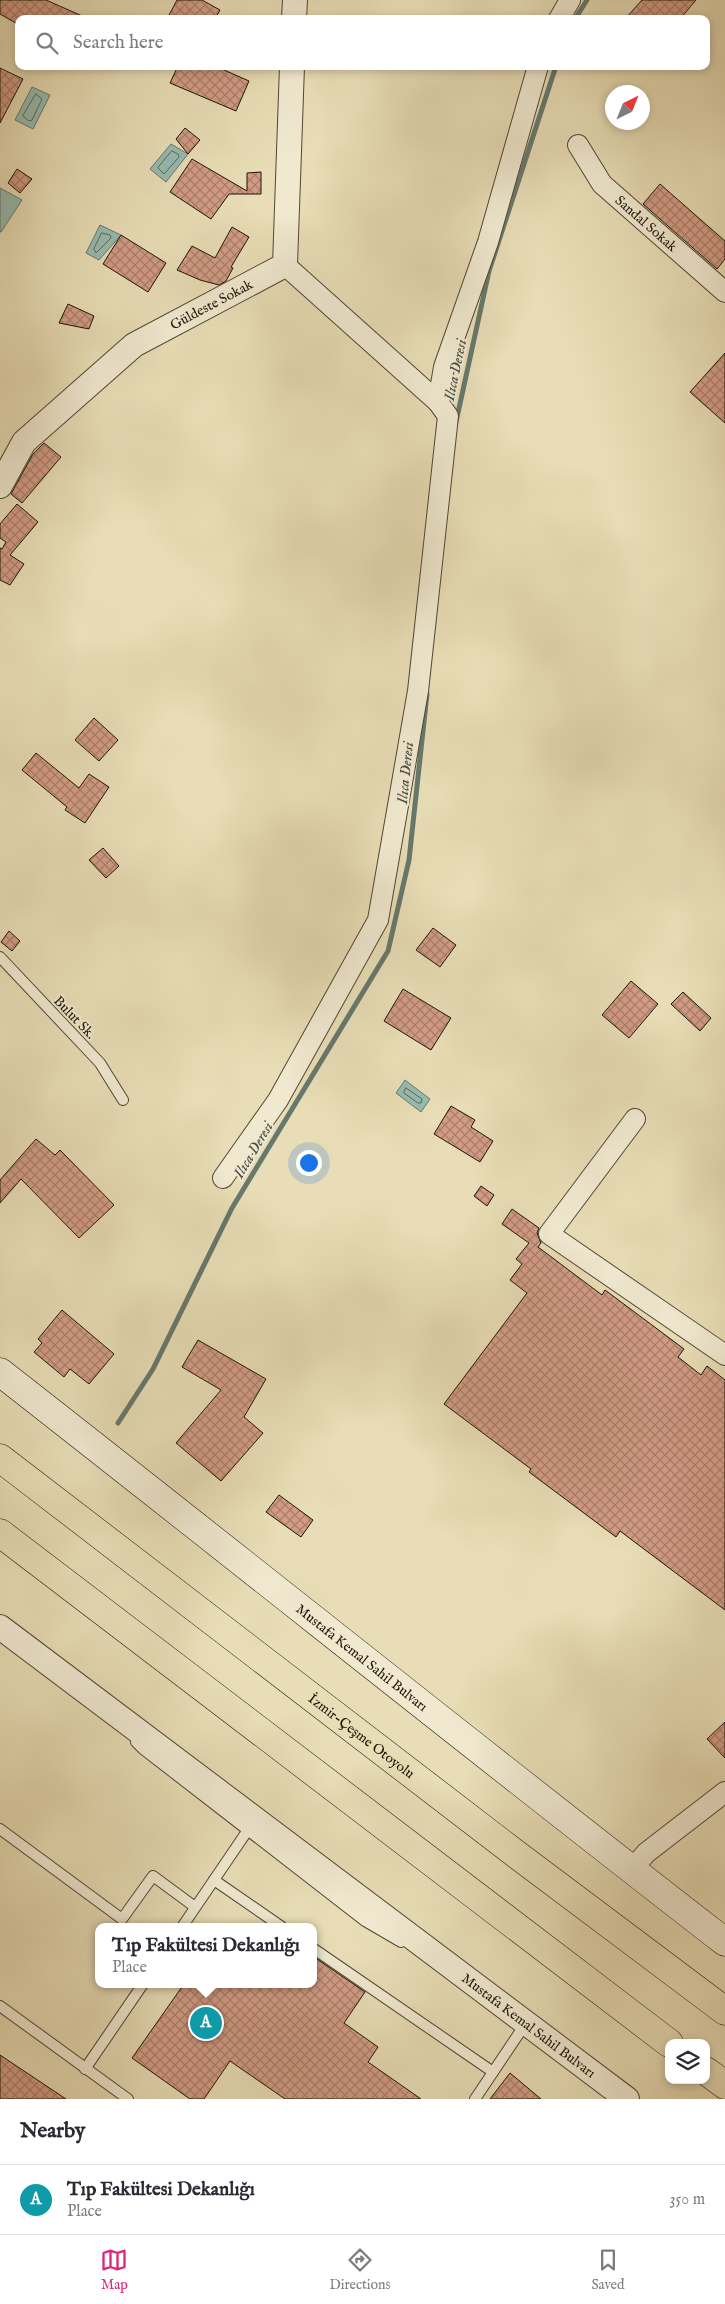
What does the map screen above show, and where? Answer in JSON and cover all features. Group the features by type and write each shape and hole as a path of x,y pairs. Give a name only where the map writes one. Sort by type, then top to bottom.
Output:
{"highway":[{"name":"İzmir-Çeşme Otoyolu","path":"0,1458 481,1827 725,2011"},
{"path":"0,1533 665,2040"},
{"path":"710,2074 725,2085"}],"main road":[{"name":"Mustafa Kemal Sahil Bulvarı","path":"0,1372 354,1649 631,1871 725,1942"}],"street":[{"path":"294,15 295,0"},
{"path":"561,15 570,0"},
{"path":"223,1178 278,1100 378,920 418,691 448,416 438,402 284,265 292,70"},
{"path":"438,402 444,368 488,242 537,70"},
{"name":"Sandal Sokak","path":"578,145 602,184 725,292"},
{"name":"Güldeste Sokak","path":"0,486 24,442 134,345 284,265"},
{"path":"635,1119 549,1234 725,1355"},
{"name":"Mustafa Kemal Sahil Bulvarı","path":"0,1626 93,1695 251,1824 474,1983 627,2099"},
{"path":"631,1871 646,1853 725,1792"}],"lane":[{"name":"Bulut Sk.","path":"0,958 100,1063 123,1100"},
{"path":"185,1923 251,1824"},
{"path":"0,1829 122,1919 152,1876 195,1907"},
{"path":"214,1880 276,1923"},
{"path":"317,1950 493,2072"},
{"path":"85,2069 140,1988"},
{"path":"0,2006 128,2099"},
{"path":"475,2099 526,2022"}],"water":[{"path":"32,87 50,95 33,129 15,120"},
{"path":"171,144 188,154 166,182 150,169"},
{"path":"0,188 22,200 1,232 0,232"},
{"path":"100,225 121,235 99,260 86,253"},
{"path":"405,1080 430,1099 421,1112 396,1093"}],"building":[{"path":"0,0 46,0 80,15 15,15 15,23 0,14"},
{"path":"177,0 202,0 220,10 217,15 169,15"},
{"path":"642,0 696,0 683,15 629,15"},
{"path":"0,68 23,79 0,123"},
{"path":"176,70 224,70 249,81 236,111 170,83"},
{"path":"185,128 200,140 188,154 176,139"},
{"path":"192,159 247,191 247,173 261,172 261,194 229,194 211,219 170,192"},
{"path":"17,169 32,179 20,193 8,183"},
{"path":"660,184 725,241 725,259 717,269 643,204"},
{"path":"232,227 249,237 231,267 233,268 226,281 219,285 200,280 177,270 192,246 215,258"},
{"path":"121,235 166,263 148,292 103,264"},
{"path":"68,304 94,316 89,329 59,323"},
{"path":"725,353 725,423 690,392"},
{"path":"44,443 61,457 22,503 11,494 33,454"},
{"path":"17,504 38,522 10,555 24,564 10,585 0,580 0,548 2,549 6,542 0,538 0,524"},
{"path":"94,718 118,740 99,761 75,740"},
{"path":"36,753 79,788 89,774 109,787 85,823 65,810 67,807 22,770"},
{"path":"103,848 119,866 106,878 89,860"},
{"path":"433,928 456,945 440,967 416,950"},
{"path":"9,931 20,941 12,951 1,942"},
{"path":"631,981 658,1004 629,1038 602,1015"},
{"path":"403,989 451,1018 431,1050 384,1021"},
{"path":"683,992 711,1018 700,1031 671,1004"},
{"path":"451,1106 475,1120 471,1127 493,1141 480,1162 434,1134"},
{"path":"36,1139 55,1155 60,1150 114,1205 79,1238 21,1179 0,1203 0,1180"},
{"path":"481,1186 494,1195 487,1206 474,1196"},
{"path":"512,1209 539,1228 537,1233 541,1243 538,1247 602,1295 605,1290 684,1349 678,1357 701,1375 707,1366 725,1380 725,1610 620,1531 616,1537 529,1472 531,1469 444,1404 527,1293 510,1280 522,1264 516,1259 529,1243 502,1224"},
{"path":"62,1310 114,1354 89,1384 70,1369 64,1377 34,1352 42,1343 38,1339"},
{"path":"198,1340 266,1379 244,1417 263,1433 221,1481 176,1443 221,1390 182,1367"},
{"path":"279,1495 313,1520 301,1537 266,1512"},
{"path":"725,1722 725,1758 707,1739"},
{"path":"317,1959 365,1992 344,2023 378,2047 368,2062 421,2099 285,2099 230,2061 204,2099 190,2099 132,2058 181,1988 317,1988"},
{"path":"0,2055 66,2099 0,2099"},
{"path":"510,2073 541,2099 490,2099"}],"waterway":[{"name":"Ilıca Deresi","path":"578,15 587,0"},
{"name":"Ilıca Deresi","path":"456,422 489,271 555,70"},
{"name":"Ilıca Deresi","path":"118,1423 153,1369 232,1208 388,951 409,860 427,694"}],"place":[{"name":"Tıp Fakültesi Dekanlığı","path":"206,2023"}]}
